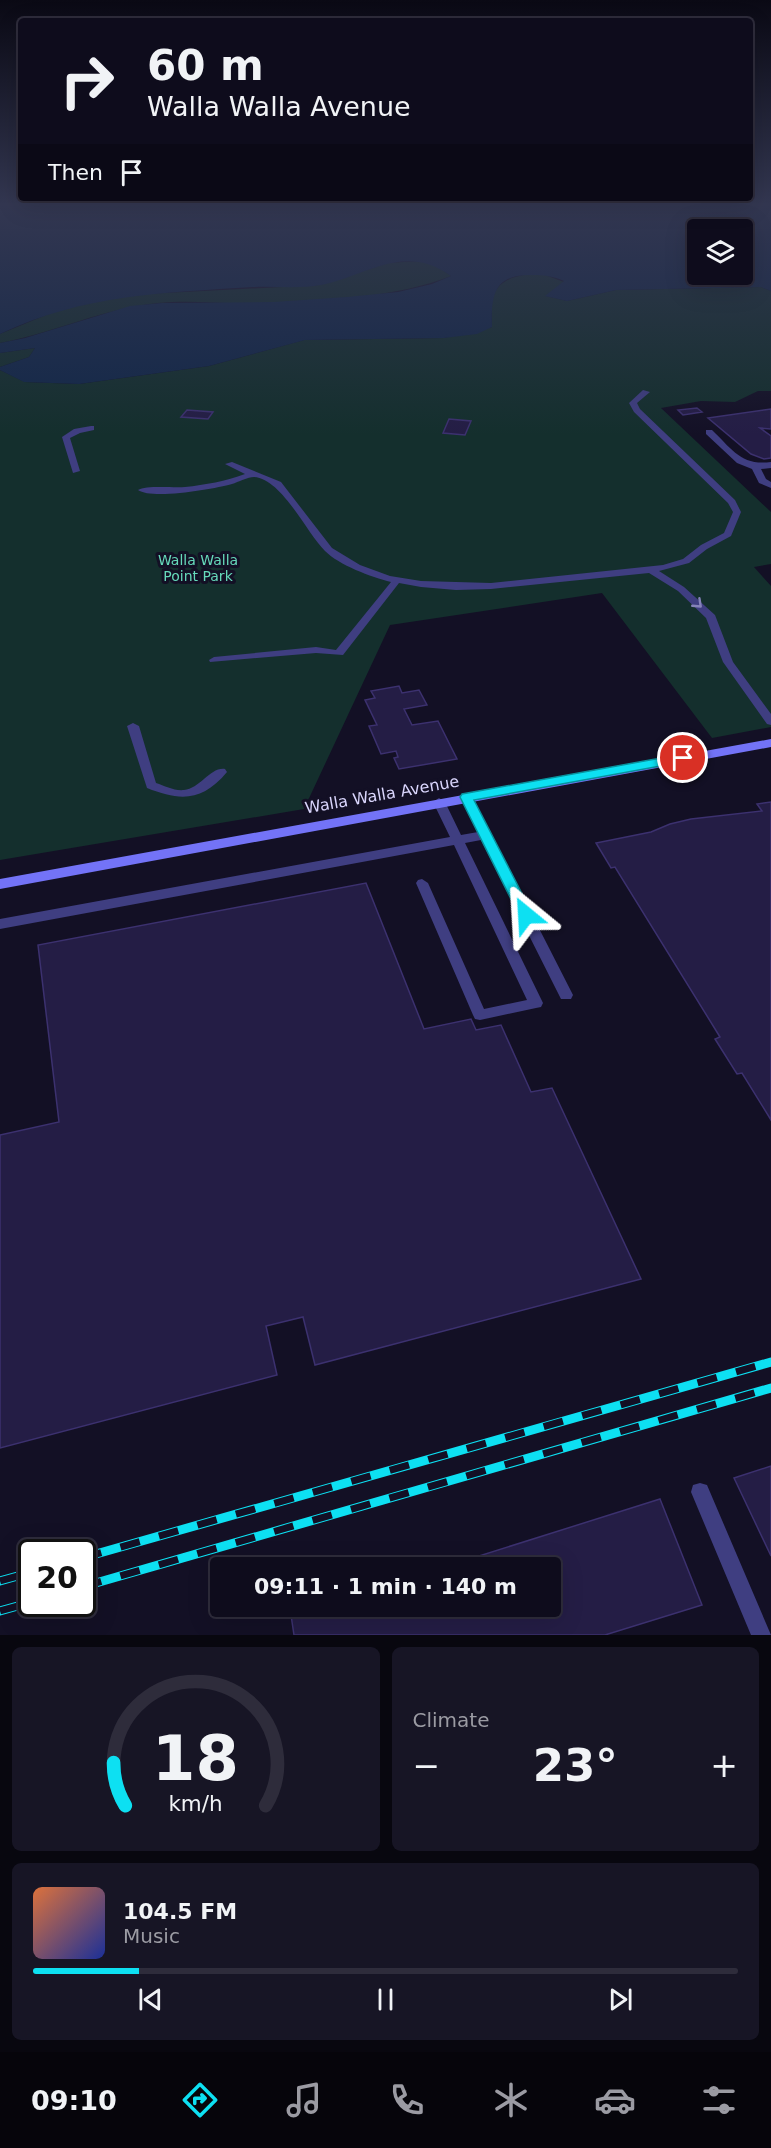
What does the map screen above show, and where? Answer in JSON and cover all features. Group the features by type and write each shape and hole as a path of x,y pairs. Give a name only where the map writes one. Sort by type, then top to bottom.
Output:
{"street":[{"name":"Walla Walla Avenue","path":"0,884 771,742"}],"lane":[{"path":"229,464 278,484 329,550 339,558 359,568 397,580 427,585 490,586 651,570 687,560 728,534 737,512 732,501 637,410 633,403 646,392"},
{"path":"76,471 66,437 77,431 91,428"},
{"path":"709,432 740,461 756,467 771,465"},
{"path":"756,467 762,481 771,485"},
{"path":"142,490 165,492 228,482 255,473"},
{"path":"651,570 681,589 711,616 728,662 771,722"},
{"path":"214,660 316,650 339,653 397,580"},
{"path":"134,726 151,785 176,796 201,790 221,772"},
{"path":"466,797 566,995"},
{"path":"422,883 480,1015 536,1004 439,802"},
{"path":"0,924 485,835"},
{"path":"700,1492 761,1635"}],"green space":[{"path":"328,282 433,282 376,295 319,301 158,303 118,310 0,343 0,334 63,308 106,299 145,294 320,285"},
{"name":"Walla Walla Point Park","path":"503,282 564,282 546,296 567,301 616,290 761,287 771,291 771,391 758,391 735,402 701,401 661,408 771,512 771,564 754,567 771,586 771,727 712,738 602,593 390,625 304,809 0,860 0,370 25,382 79,384 209,366 304,340 444,338 492,327 493,299 499,286"},
{"path":"35,348 29,357 0,367 0,353"}],"water":[{"path":"0,282 332,282 313,286 253,287 155,294 93,303 62,311 0,334"},
{"path":"436,282 503,282 494,296 492,327 477,334 444,338 305,340 209,366 79,384 24,382 0,370 0,367 29,357 35,348 0,353 0,343 25,338 130,306 162,303 274,302 398,292"},
{"path":"562,282 753,285 753,282 771,282 771,291 761,287 616,290 567,301 545,296"}],"building":[{"path":"697,408 702,412 683,415 678,410"},
{"path":"771,409 771,429 760,428 771,436 771,458 764,459 751,454 708,418"},
{"path":"187,410 213,412 208,419 181,417"},
{"path":"449,419 471,421 465,435 443,433"},
{"path":"399,686 402,693 419,690 427,705 404,709 412,725 438,721 457,759 399,769 394,758 398,757 396,751 381,754 369,726 377,725 365,700 375,698 371,691"},
{"path":"771,802 771,1120 742,1073 737,1074 715,1039 720,1037 615,867 611,868 596,843 651,832 691,819 762,811 757,804"},
{"path":"366,883 424,1029 471,1019 476,1030 501,1025 531,1092 552,1088 641,1279 315,1365 303,1317 266,1326 277,1375 0,1448 0,1135 59,1122 38,945"},
{"path":"771,1466 771,1556 734,1478"},
{"path":"660,1499 702,1605 605,1635 294,1635 291,1617 561,1617 561,1557 476,1557"}],"railway":[{"path":"96,1554 771,1362"},
{"path":"96,1583 771,1388"},
{"path":"0,1581 18,1576"},
{"path":"0,1611 18,1606"}],"route":[{"path":"526,915 466,797 683,758"}]}
